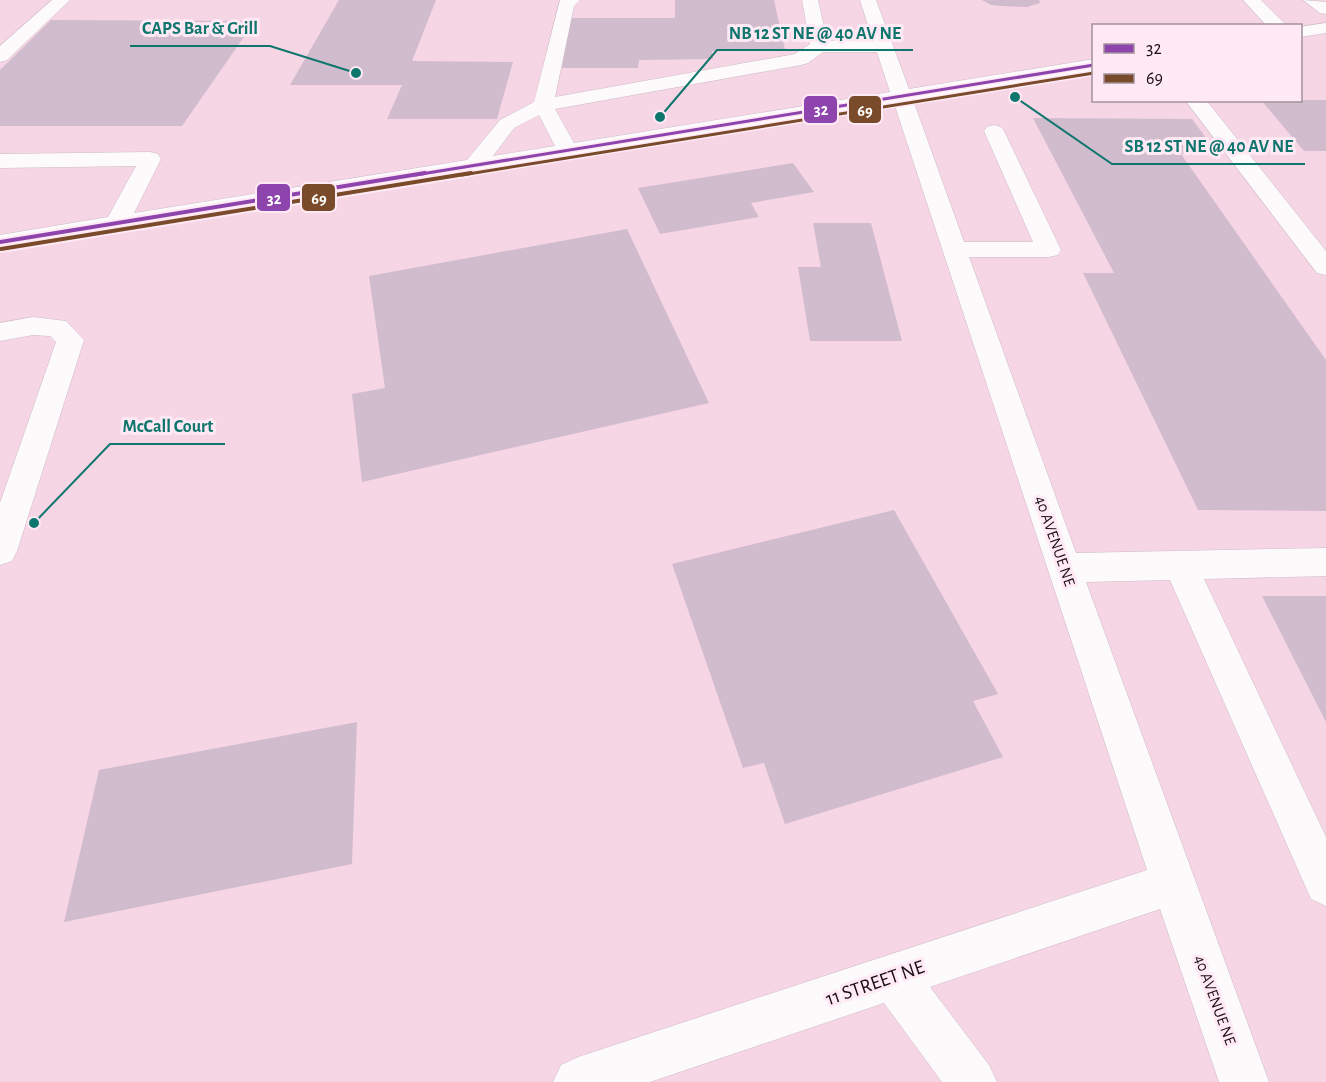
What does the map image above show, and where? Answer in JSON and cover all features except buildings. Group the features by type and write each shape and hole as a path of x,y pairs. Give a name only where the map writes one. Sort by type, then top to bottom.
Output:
{"street":[{"path":"0,56 62,0"},
{"path":"567,149 543,105 566,3 572,0"},
{"path":"810,0 819,46"},
{"name":"40 AVENUE NE","path":"868,0 1244,1082"},
{"path":"1251,0 1276,24"},
{"path":"1311,0 1326,9"},
{"path":"1302,32 1326,28"},
{"path":"475,164 507,124 543,105 801,59 819,46 885,48"},
{"path":"0,242 1092,65"},
{"path":"1197,102 1326,267"},
{"path":"955,249 1049,250 994,131"},
{"path":"0,161 150,159 117,222"},
{"path":"0,332 33,326 57,327 70,340 0,551"},
{"path":"1065,568 1326,562"},
{"path":"1180,564 1326,884"},
{"name":"11 STREET NE","path":"578,1082 1173,883"},
{"path":"893,977 972,1082"}],"shaded area":[{"path":"0,0 1326,0 1326,1082 0,1082"}],"transit line":[{"name":"32","path":"0,242 1092,65"},
{"name":"69","path":"1,249 1092,73"}],"place":[{"name":"CAPS Bar & Grill","path":"356,73"},
{"name":"SB 12 ST NE @ 40 AV NE","path":"1015,97"},
{"name":"NB 12 ST NE @ 40 AV NE","path":"660,117"},
{"name":"McCall Court","path":"34,523"}]}
